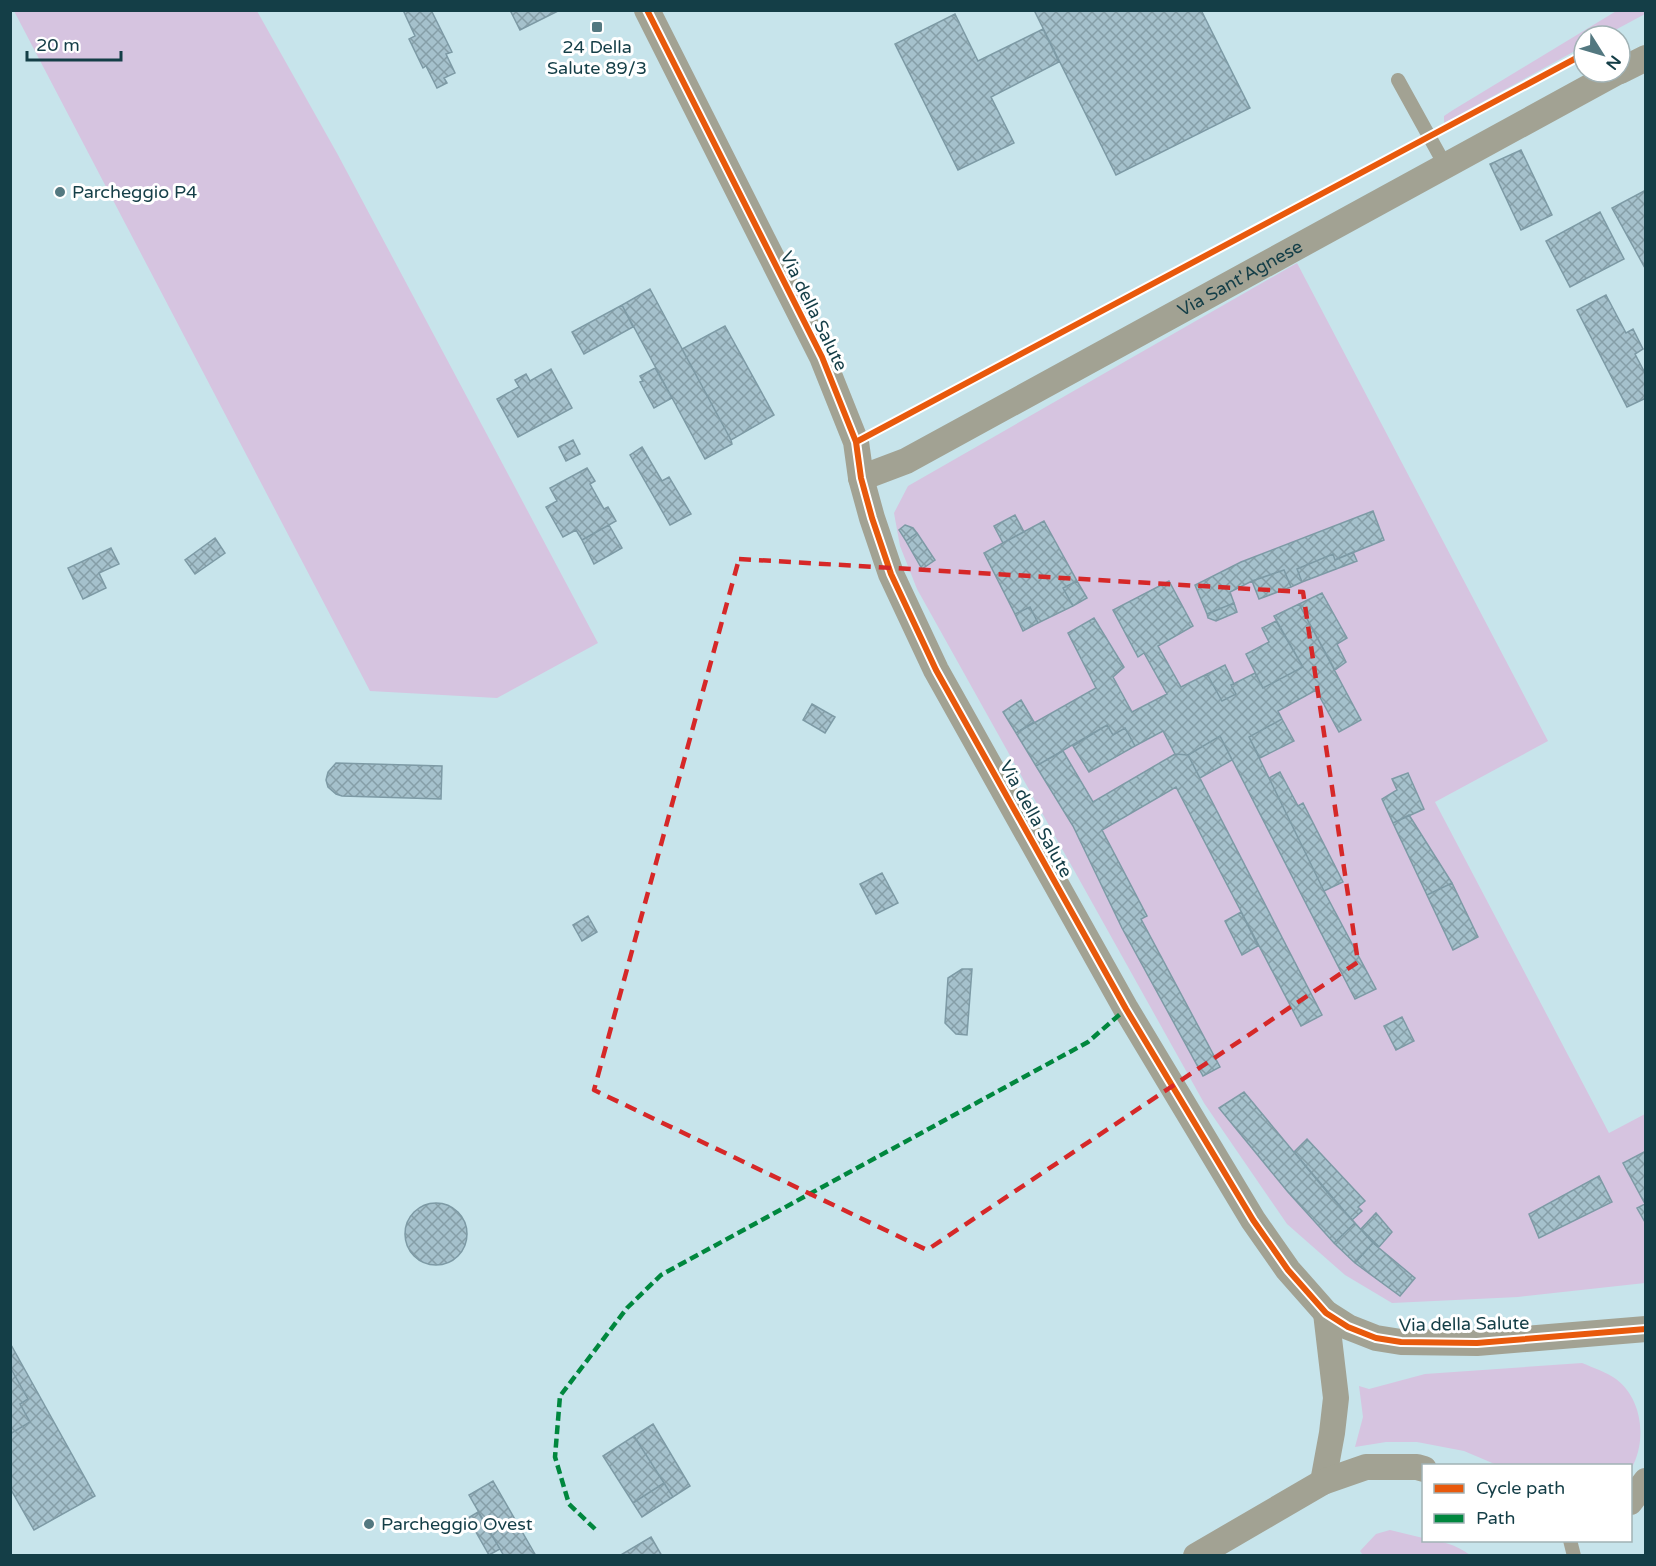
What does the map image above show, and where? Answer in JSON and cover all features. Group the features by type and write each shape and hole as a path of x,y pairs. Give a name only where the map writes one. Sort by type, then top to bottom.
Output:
{"street":[{"name":"Via della Salute","path":"647,10 822,357 856,442 861,478 872,518 891,574 912,623 1009,802 1126,1009 1253,1220 1288,1270 1326,1313 1348,1327 1376,1338 1401,1342 1478,1343 1646,1329"},
{"name":"Via Sant'Agnese","path":"1632,65 1646,58"},
{"name":"Via Sant'Agnese","path":"861,478 906,462 1595,84"},
{"path":"1323,1482 1336,1398 1326,1313"},
{"path":"1196,1556 1323,1482 1366,1467 1422,1468"},
{"path":"1632,1500 1646,1482"},
{"path":"1632,1507 1646,1499"}],"lane":[{"path":"1398,80 1445,165"}],"highlighted area":[{"path":"739,559 1303,592 1358,962 927,1250 594,1090"}],"shaded area":[{"path":"1618,10 1645,11 1645,14 1626,24 1595,24"},
{"path":"14,11 257,11 338,155 598,643 497,698 370,691"},
{"path":"1572,38 1572,53 1444,123 1444,116"},
{"path":"1297,263 1548,741 1435,802 1609,1133 1645,1114 1645,1283 1518,1297 1392,1303 1345,1275 1287,1224 1204,1103 917,589 900,546 894,513 908,486"},
{"path":"1582,1363 1616,1379 1632,1398 1640,1421 1636,1458 1632,1467 1632,1464 1495,1464 1464,1451 1417,1442 1386,1442 1355,1447 1363,1417 1359,1386 1369,1389 1425,1374"},
{"path":"1390,1530 1422,1538 1422,1542 1448,1544 1470,1555 1363,1555 1360,1551 1376,1534"}],"building":[{"path":"403,10 431,10 452,52 446,54 455,73 444,78 447,83 437,88 426,66 423,68 409,39 415,36"},
{"path":"510,10 557,10 558,11 520,30"},
{"path":"1034,10 1201,10 1250,108 1116,175"},
{"path":"955,14 978,61 1043,29 1059,62 991,97 1014,143 958,170 895,44"},
{"path":"1521,150 1552,215 1521,230 1490,164"},
{"path":"1646,190 1646,270 1612,208"},
{"path":"1600,212 1624,259 1570,287 1546,241"},
{"path":"650,289 731,440 732,444 705,459 622,305"},
{"path":"1606,295 1626,333 1633,329 1643,349 1635,354 1646,375 1646,398 1627,407 1577,310"},
{"path":"622,305 633,327 584,354 572,332"},
{"path":"725,326 774,415 731,440 682,349"},
{"path":"655,368 672,398 654,408 640,382 643,381 640,376"},
{"path":"551,369 572,408 518,437 497,399 519,387 515,380 526,374 530,381"},
{"path":"573,440 580,454 566,461 559,447"},
{"path":"642,447 662,481 669,477 691,514 670,525 630,455"},
{"path":"587,468 595,481 590,484 604,509 608,507 616,521 582,540 576,530 563,537 546,507 557,501 550,488"},
{"path":"1373,511 1384,540 1335,560 1333,554 1297,569 1302,582 1291,587 1284,570 1252,581 1230,592 1234,603 1207,614 1195,585 1241,562"},
{"path":"1015,515 1024,532 1003,543 994,526"},
{"path":"1044,521 1077,581 1063,588 1073,606 1038,623 1030,607 1015,614 984,553"},
{"path":"609,525 622,548 594,564 582,540"},
{"path":"905,525 913,528 917,533 906,541 899,530"},
{"path":"917,533 935,560 922,569 906,541"},
{"path":"215,538 225,553 195,574 185,560"},
{"path":"111,548 119,564 99,573 106,588 83,599 68,568"},
{"path":"1353,552 1357,561 1302,582 1297,569 1333,554 1335,560"},
{"path":"1284,570 1291,587 1259,599 1252,581"},
{"path":"1077,581 1087,598 1073,606 1063,588"},
{"path":"1169,581 1193,626 1158,646 1181,687 1207,674 1222,701 1236,694 1231,685 1255,673 1263,688 1303,667 1274,616 1299,604 1361,720 1339,732 1316,690 1278,711 1282,719 1249,737 1324,891 1376,989 1355,999 1220,736 1188,755 1175,754 1163,731 1135,746 1125,728 1113,735 1107,725 1036,766 1016,733 1096,688 1068,633 1094,618 1124,667 1113,677 1132,712 1167,694 1144,653 1138,657 1113,610"},
{"path":"1322,593 1347,638 1337,644 1346,662 1335,670 1299,604"},
{"path":"1234,603 1237,612 1216,621 1208,618 1207,614"},
{"path":"1030,607 1038,623 1023,631 1015,614"},
{"path":"1276,621 1303,667 1263,688 1246,654 1269,642 1262,628"},
{"path":"1225,665 1236,694 1222,701 1207,674"},
{"path":"1021,700 1034,722 1016,733 1003,712"},
{"path":"812,704 835,717 825,733 803,720"},
{"path":"1282,719 1294,741 1260,758 1249,737"},
{"path":"1107,725 1113,735 1125,728 1135,746 1089,772 1073,746"},
{"path":"1220,736 1232,760 1200,778 1188,755"},
{"path":"1063,751 1093,802 1175,754 1188,755 1322,1015 1301,1026 1176,787 1102,830 1147,916 1141,919 1220,1067 1203,1076 1122,928 1073,826 1036,766"},
{"path":"336,763 442,766 441,799 336,794 328,787 326,780 328,772"},
{"path":"1280,772 1298,806 1303,803 1343,882 1324,891 1269,778"},
{"path":"1408,773 1424,809 1393,823 1382,799 1397,790 1392,779"},
{"path":"1409,815 1452,883 1427,895 1393,823"},
{"path":"882,873 898,903 876,914 860,884"},
{"path":"1452,883 1478,937 1453,950 1427,895"},
{"path":"1241,912 1258,946 1242,955 1225,921"},
{"path":"588,916 597,932 582,941 573,925"},
{"path":"962,969 972,969 967,1035 956,1034 945,1023 948,978"},
{"path":"1402,1017 1414,1041 1396,1050 1384,1026"},
{"path":"1244,1092 1355,1223 1334,1243 1288,1192 1219,1108"},
{"path":"1307,1139 1365,1201 1358,1207 1362,1211 1352,1220 1294,1152"},
{"path":"1646,1151 1646,1224 1637,1208 1645,1204 1623,1163"},
{"path":"1599,1176 1612,1202 1539,1238 1529,1214"},
{"path":"430,1203 442,1203 458,1212 465,1222 467,1234 465,1246 458,1256 442,1265 430,1265 419,1260 410,1251 405,1240 405,1228 410,1217 419,1208"},
{"path":"1376,1213 1392,1232 1379,1247 1361,1229"},
{"path":"1355,1223 1373,1243 1355,1263 1334,1243"},
{"path":"1373,1243 1415,1278 1400,1296 1355,1263"},
{"path":"10,1343 95,1496 34,1530 10,1488 10,1434 30,1422 20,1404 28,1399 10,1367"},
{"path":"10,1367 28,1399 20,1404 30,1422 10,1434"},
{"path":"653,1424 690,1486 673,1497 634,1436"},
{"path":"634,1436 664,1483 633,1503 603,1456"},
{"path":"493,1481 536,1556 504,1556 469,1495"},
{"path":"664,1483 673,1497 642,1517 633,1503"},
{"path":"478,1512 500,1549 489,1555 468,1518"},
{"path":"651,1537 662,1556 619,1556"}],"marked path":[{"path":"595,1529 569,1504 555,1457 560,1396 627,1308 661,1275 1088,1042 1126,1009"}],"cycle path":[{"path":"647,10 822,357 856,442 861,478 891,574 936,670 1126,1009 1253,1220 1288,1270 1326,1313 1348,1327 1376,1338 1401,1342 1477,1343 1646,1329"},
{"path":"856,442 1572,60"}],"place":[{"name":"24 Della Salute 89/3","path":"597,27"},
{"name":"Parcheggio P4","path":"60,192"},
{"name":"Parcheggio Ovest","path":"369,1524"}]}
